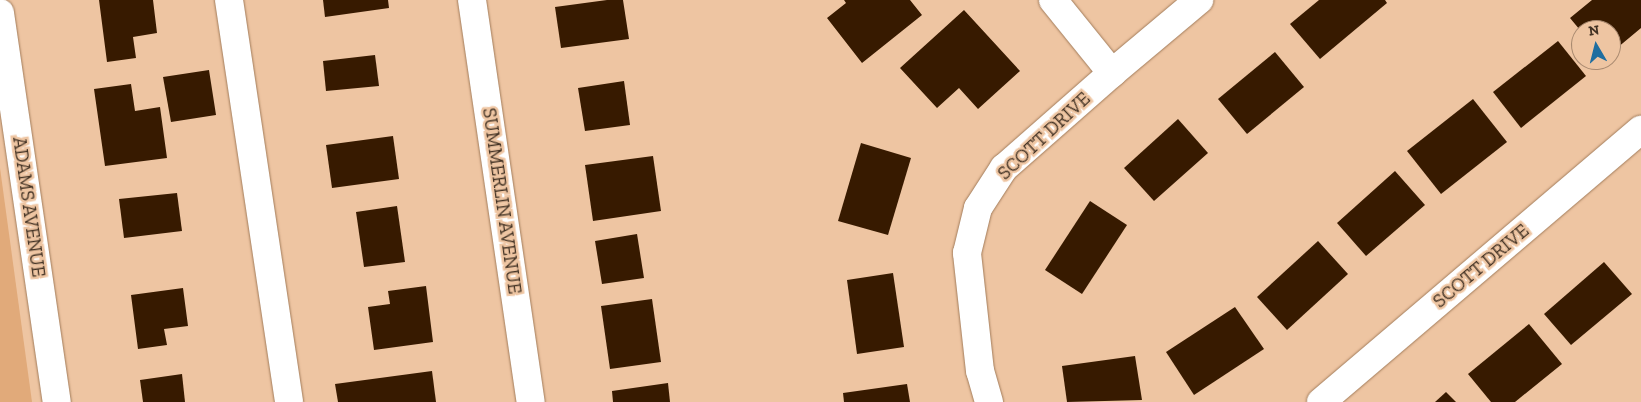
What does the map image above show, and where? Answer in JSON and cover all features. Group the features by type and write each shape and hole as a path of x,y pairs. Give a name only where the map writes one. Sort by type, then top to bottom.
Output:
{"street":[{"path":"229,0 289,402"},
{"name":"SUMMERLIN AVENUE","path":"472,0 531,402"},
{"path":"1053,0 1112,73"},
{"name":"SCOTT DRIVE","path":"989,402 980,371 967,253 978,208 1004,168 1199,0"},
{"name":"ADAMS AVENUE","path":"0,13 57,402"},
{"name":"SCOTT DRIVE","path":"1321,402 1641,130"}],"shaded area":[{"path":"0,168 32,402 0,402"}],"building":[{"path":"99,0 153,0 157,33 133,37 136,58 107,62"},
{"path":"323,0 388,0 389,8 325,17"},
{"path":"607,0 623,0 629,39 561,48 555,7"},
{"path":"844,0 910,0 922,15 862,63 827,18 846,3"},
{"path":"1319,0 1385,0 1387,3 1320,59 1290,24"},
{"path":"1592,0 1641,0 1641,28 1621,45 1621,20 1572,20 1570,18"},
{"path":"964,10 1020,71 978,109 959,88 937,108 900,68"},
{"path":"1558,41 1571,57 1571,70 1581,70 1586,76 1521,128 1493,92"},
{"path":"1275,52 1304,87 1247,134 1218,99"},
{"path":"375,55 379,86 326,91 323,61"},
{"path":"209,70 216,115 171,122 163,77"},
{"path":"624,81 630,125 585,131 578,88"},
{"path":"131,84 135,111 160,107 167,158 105,166 94,89"},
{"path":"1473,99 1507,142 1441,194 1407,151"},
{"path":"1178,119 1208,153 1154,201 1124,168"},
{"path":"393,136 399,179 332,188 326,145"},
{"path":"861,143 911,158 888,235 838,221"},
{"path":"653,156 661,211 593,221 585,165"},
{"path":"1395,171 1425,205 1366,256 1337,223"},
{"path":"177,193 182,231 124,238 119,199"},
{"path":"1090,201 1127,225 1082,294 1045,270"},
{"path":"397,206 405,262 364,267 356,212"},
{"path":"637,234 644,278 602,284 595,241"},
{"path":"1318,241 1348,274 1287,330 1257,297"},
{"path":"1604,262 1632,294 1571,345 1544,314"},
{"path":"893,273 904,347 857,354 847,280"},
{"path":"426,286 433,342 374,350 368,307 390,304 388,291"},
{"path":"183,288 188,326 164,329 167,345 138,349 131,295"},
{"path":"652,299 661,362 610,369 601,306"},
{"path":"1235,307 1264,349 1194,395 1166,352"},
{"path":"1529,324 1562,364 1515,402 1491,402 1468,374"},
{"path":"1135,356 1142,400 1067,402 1062,366"},
{"path":"432,371 436,402 338,402 335,384"},
{"path":"182,374 185,402 143,402 140,380"},
{"path":"668,383 670,402 613,402 612,391"},
{"path":"907,384 910,402 844,402 843,393"},
{"path":"1446,392 1456,402 1435,402"}]}
